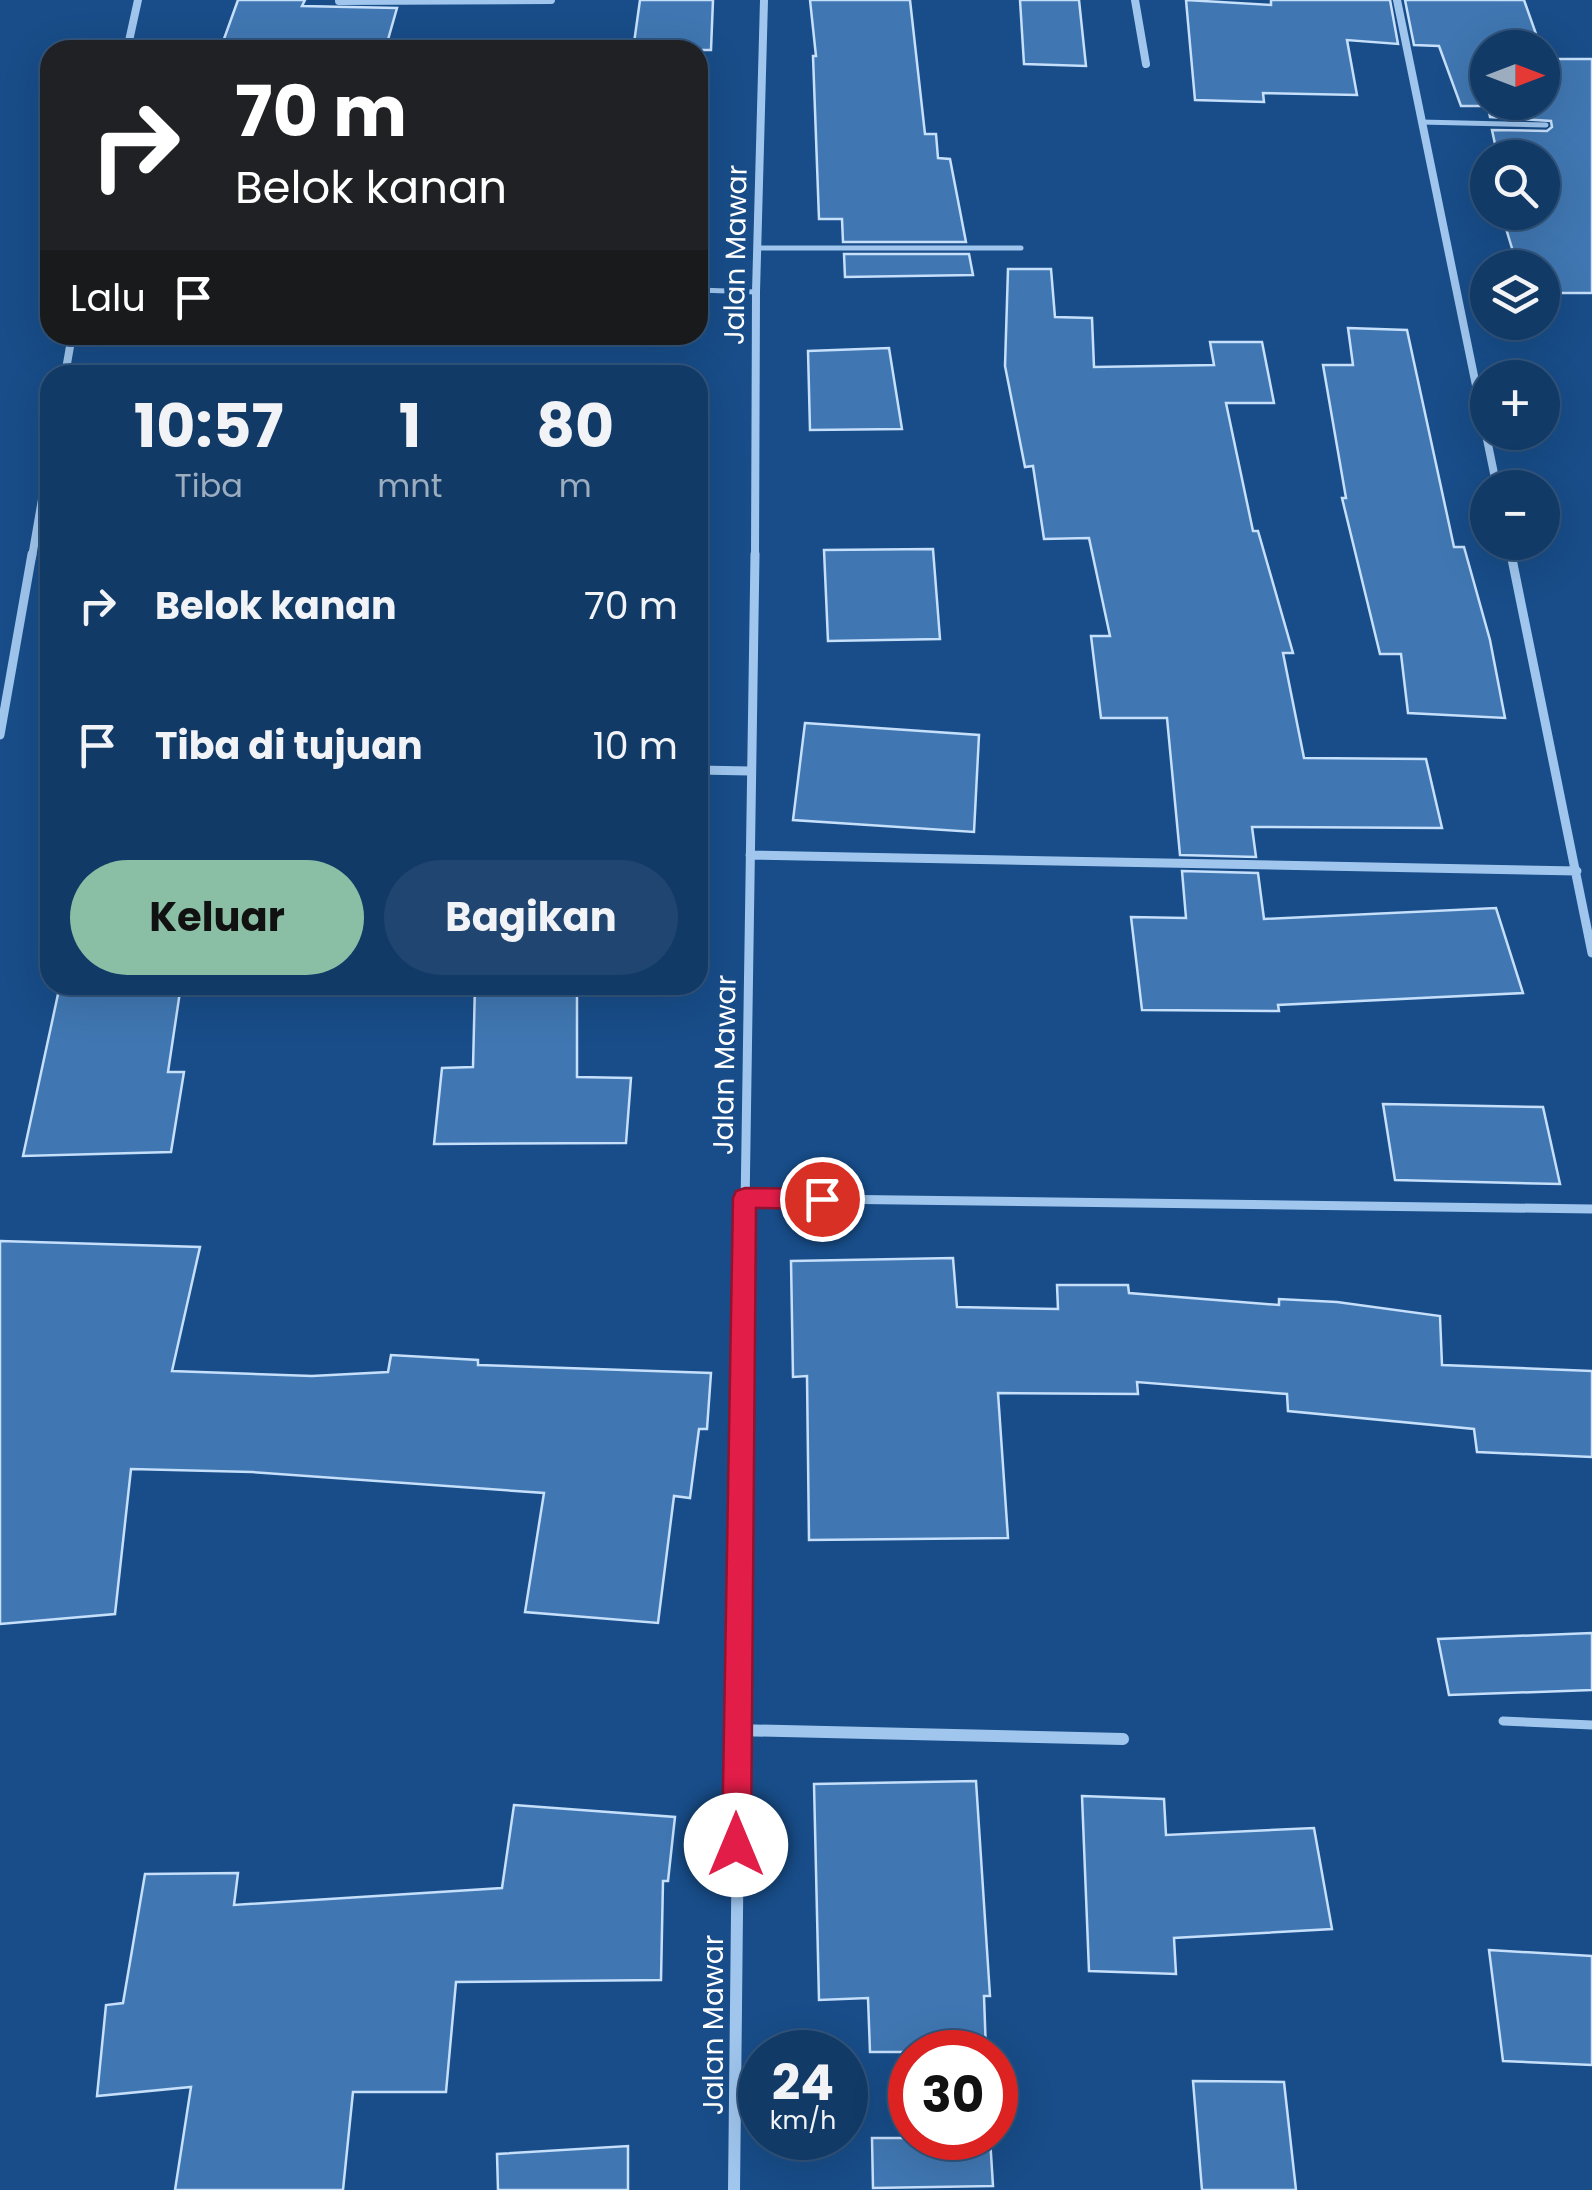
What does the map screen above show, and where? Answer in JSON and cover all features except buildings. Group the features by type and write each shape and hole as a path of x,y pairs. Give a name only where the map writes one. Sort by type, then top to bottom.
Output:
{"street":[{"path":"129,40 138,0"},
{"path":"339,0 551,0"},
{"name":"Jalan Mawar","path":"734,2190 750,770 756,648 756,292 764,0"},
{"path":"1135,0 1146,64"},
{"path":"1396,0 1494,470"},
{"path":"0,735 40,509"},
{"path":"1513,560 1592,953"},
{"path":"708,770 750,770"},
{"path":"750,855 1577,871"},
{"path":"745,1198 1592,1210"},
{"path":"737,1730 1123,1739"}],"lane":[{"path":"1422,122 1546,125"},
{"path":"757,248 1021,248"},
{"path":"708,290 756,292"},
{"path":"1503,1721 1592,1724"}],"route":[{"path":"736,1845 745,1198 822,1199"}]}
